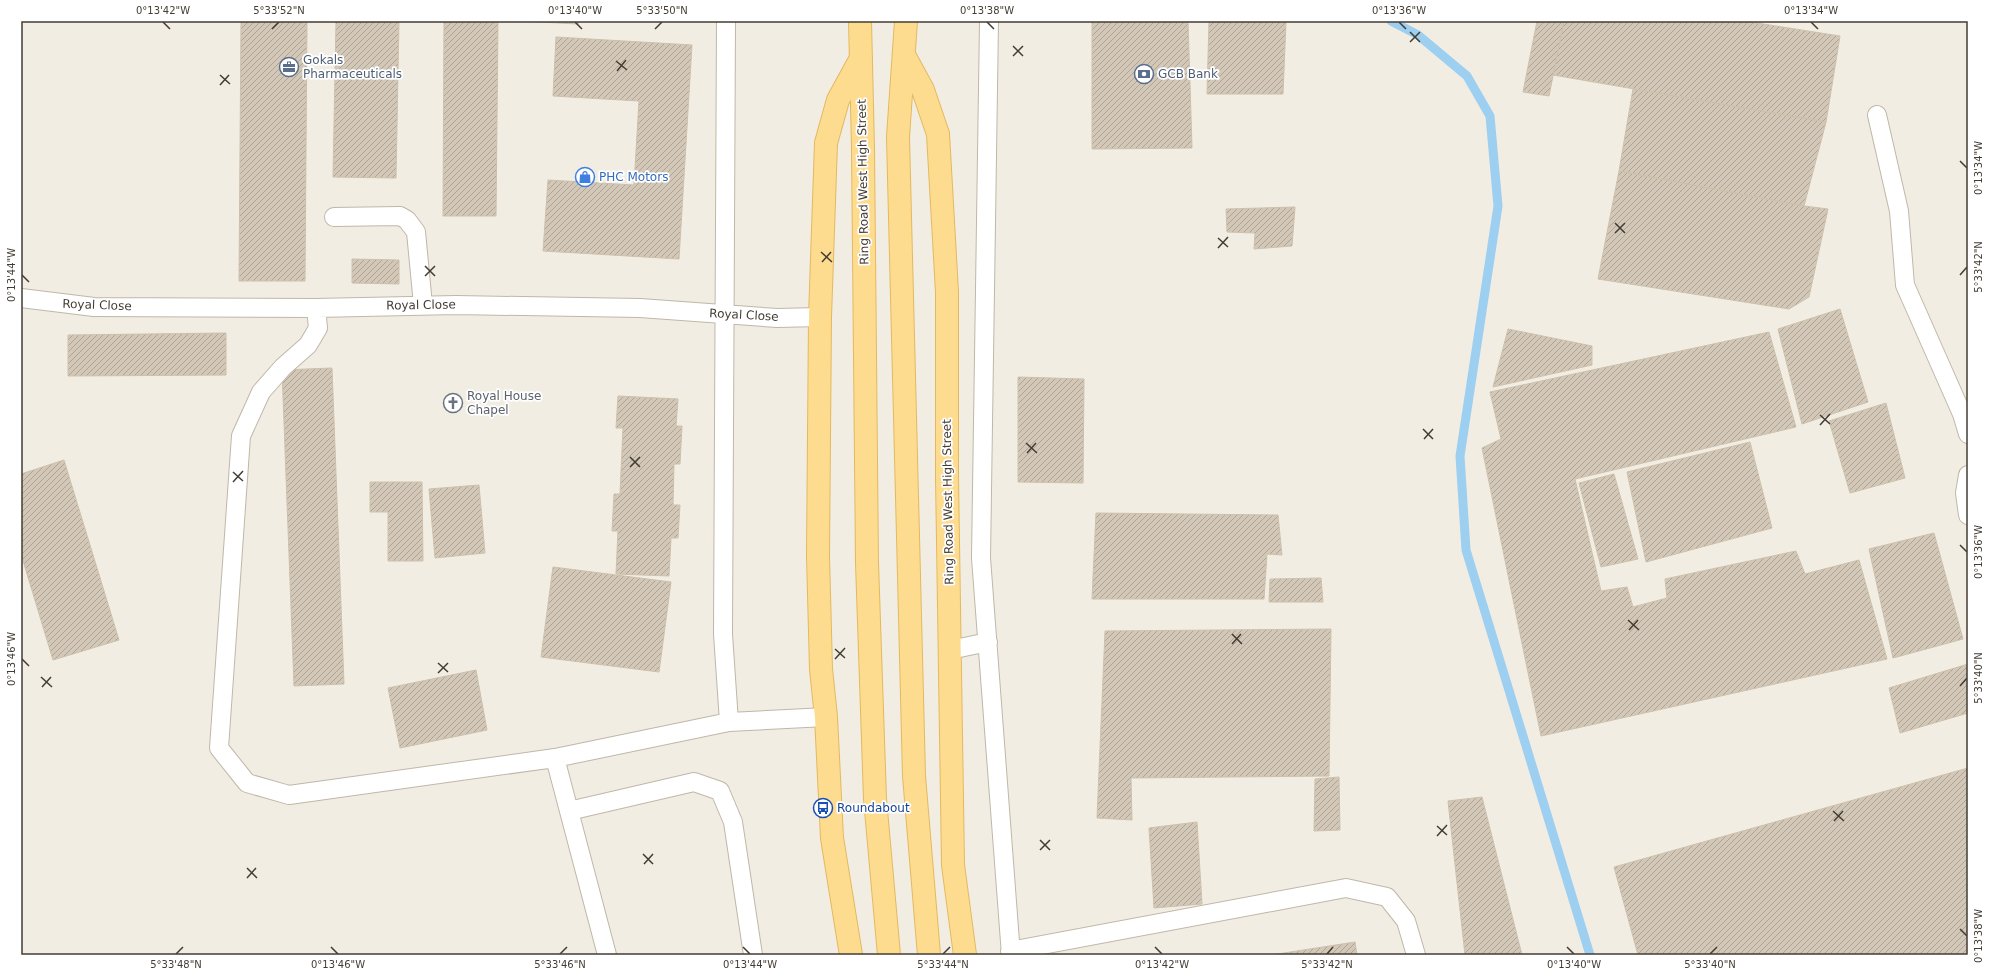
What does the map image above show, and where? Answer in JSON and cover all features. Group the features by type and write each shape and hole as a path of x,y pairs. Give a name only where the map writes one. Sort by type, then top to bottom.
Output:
{"main road":[{"name":"Ring Road West High Street","path":"860,21 862,56 867,578 875,799 889,955"},
{"path":"906,21 898,137 914,776 929,955"},
{"name":"Ring Road West High Street","path":"904,55 923,90 938,134 947,292 947,477 953,865 964,955"},
{"name":"Ring Road West High Street","path":"851,955 832,838 826,717 821,669 818,556 820,317 826,143 838,100 862,56"}],"lane":[{"path":"726,21 723,634 729,722"},
{"path":"989,21 981,558 1010,953 1346,888 1387,897 1406,922 1416,955"},
{"path":"1877,115 1898,211 1905,285 1962,414 1968,434"},
{"path":"334,217 400,216 407,220 416,232 423,305"},
{"name":"Royal Close","path":"21,298 94,307 316,308 423,305 640,308 777,318 820,317"},
{"path":"316,308 318,328 308,345 283,366 261,392 241,436 219,748 247,783 289,795 555,758 729,722 826,717"},
{"path":"1968,476 1965,493 1968,515"},
{"path":"950,650 988,642"},
{"path":"555,758 607,955"},
{"path":"569,811 694,782 720,791 734,822 753,955"}],"building":[{"path":"241,21 307,21 305,281 239,281"},
{"path":"336,21 399,21 396,178 333,177"},
{"path":"444,21 498,21 496,216 443,216"},
{"path":"520,21 579,21 578,24"},
{"path":"1092,21 1188,21 1192,148 1092,149"},
{"path":"1209,21 1286,21 1283,94 1207,94"},
{"path":"1537,21 1564,21 1549,96 1523,92"},
{"path":"1564,21 1744,21 1840,36 1826,122 1553,75"},
{"path":"556,37 692,45 679,259 543,251 548,180 634,185 639,101 553,96"},
{"path":"1633,89 1826,122 1804,206 1619,171"},
{"path":"1619,171 1804,206 1828,209 1809,297 1789,309 1598,279"},
{"path":"1295,207 1292,246 1254,249 1255,233 1227,232 1226,209"},
{"path":"352,259 399,260 399,284 352,283"},
{"path":"1840,309 1868,402 1802,424 1778,329"},
{"path":"1508,329 1592,346 1592,365 1493,387"},
{"path":"1769,332 1796,427 1575,479 1601,591 1627,587 1633,607 1667,598 1665,579 1796,551 1805,574 1859,560 1887,659 1541,736 1482,448 1501,439 1490,392"},
{"path":"226,333 226,375 68,376 68,335"},
{"path":"332,368 344,684 294,686 282,370"},
{"path":"1018,377 1084,379 1083,483 1018,482"},
{"path":"618,396 678,399 676,426 682,426 680,464 674,464 673,505 680,505 678,538 671,538 669,576 616,574 618,531 612,531 614,494 620,494 623,428 616,428"},
{"path":"1886,403 1905,478 1850,493 1829,421"},
{"path":"1750,442 1772,528 1646,562 1627,472"},
{"path":"64,460 119,640 53,660 21,554 21,474"},
{"path":"1614,474 1638,559 1601,567 1579,483"},
{"path":"370,482 422,482 423,561 388,561 388,512 370,512"},
{"path":"479,485 485,553 435,558 429,489"},
{"path":"1096,513 1278,515 1282,555 1267,554 1264,599 1092,599"},
{"path":"1934,533 1963,639 1893,658 1869,549"},
{"path":"553,567 671,582 659,672 541,657"},
{"path":"1321,578 1323,602 1269,602 1270,579"},
{"path":"1331,629 1329,776 1131,778 1132,820 1097,818 1105,631"},
{"path":"1968,664 1968,713 1900,733 1889,688"},
{"path":"476,670 487,730 400,748 388,688"},
{"path":"1968,768 1968,955 1638,955 1614,867"},
{"path":"1339,777 1340,830 1314,831 1315,779"},
{"path":"1482,797 1522,955 1465,955 1448,801"},
{"path":"1197,822 1202,904 1154,908 1149,828"},
{"path":"1355,942 1357,955 1271,955"}],"waterway":[{"path":"1391,21 1418,35 1467,76 1490,116 1498,206 1460,456 1466,550 1590,955"}],"place":[{"name":"Gokals Pharmaceuticals","path":"289,67"},
{"name":"GCB Bank","path":"1144,74"},
{"name":"PHC Motors","path":"585,177"},
{"name":"Royal House Chapel","path":"453,403"},
{"name":"Roundabout","path":"823,808"}]}
